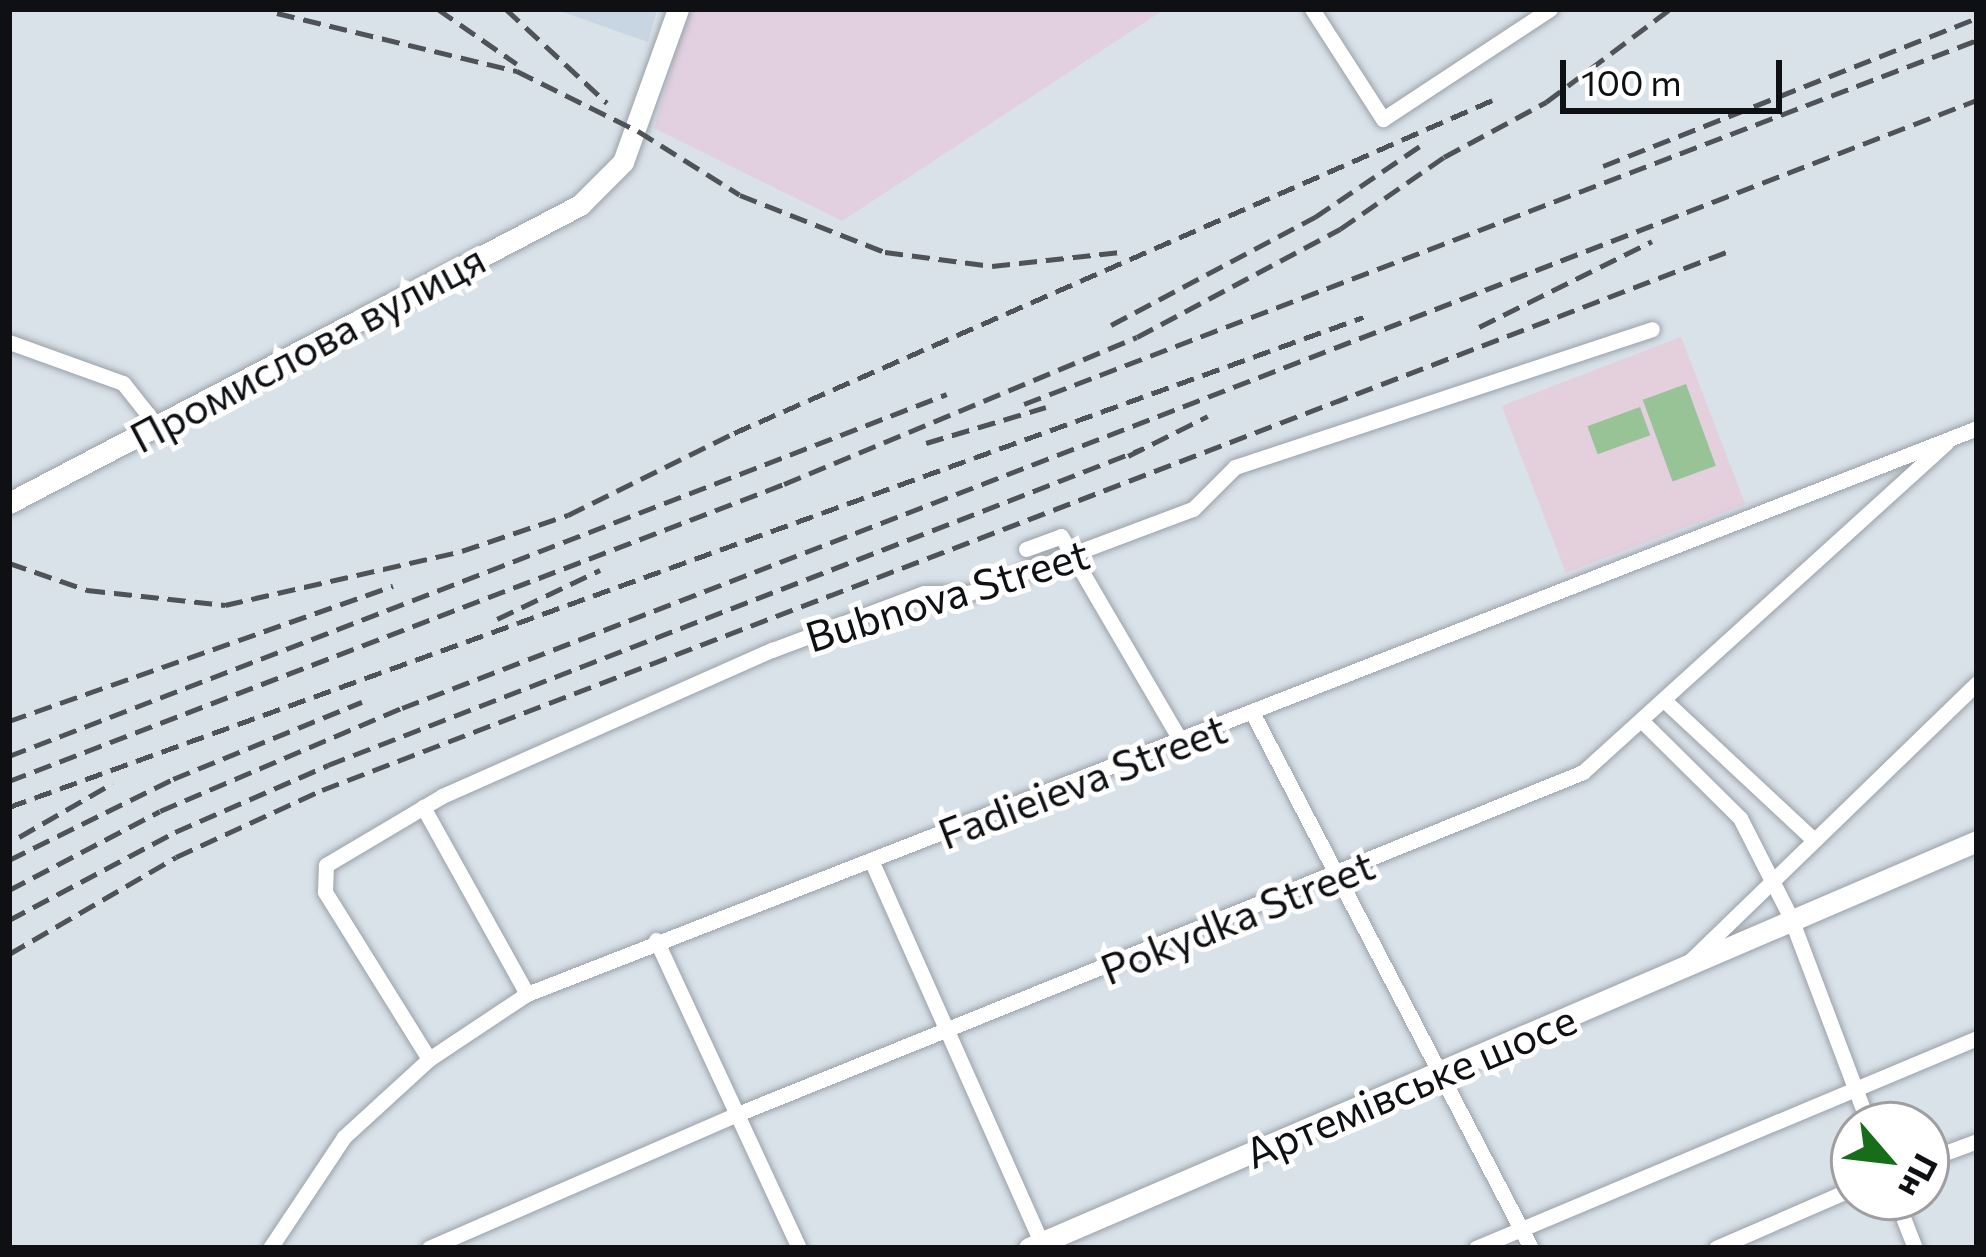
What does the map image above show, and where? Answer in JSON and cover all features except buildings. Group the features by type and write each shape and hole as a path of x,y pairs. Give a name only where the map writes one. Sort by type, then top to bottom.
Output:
{"main road":[{"name":"Промислова вулиця","path":"9,503 603,187 638,131 678,9"},
{"name":"Артемівське шосе","path":"1038,1246 1436,1076 1790,916 1977,841"}],"street":[{"path":"1312,9 1383,119 1550,9"},
{"name":"Bubnova Street","path":"429,1059 325,892 326,865 423,807 772,650 924,593 969,593 1193,509 1235,466 1652,329"},
{"path":"9,342 123,383 157,426"},
{"name":"Fadieieva Street","path":"271,1248 333,1150 429,1059 527,994 656,940 1254,716 1977,428"},
{"name":"Pokydka Street","path":"429,1248 740,1113 1338,877 1582,772 1644,723 1953,437"},
{"path":"1026,549 1061,536 1182,743"},
{"path":"1690,962 1770,877 1977,682"},
{"path":"1666,702 1812,838"},
{"path":"1254,716 1436,1076 1531,1248"},
{"path":"1644,723 1740,818 1790,916 1860,1101"},
{"path":"423,807 527,994"},
{"path":"871,860 1038,1246"},
{"path":"656,940 799,1248"},
{"path":"1475,1248 1854,1083 1977,1038"},
{"path":"1716,1248 1830,1198"}],"shaded area":[{"path":"554,9 657,9 648,42"},
{"path":"689,9 1165,9 842,221 654,128"},
{"path":"1681,337 1745,504 1566,573 1502,406"}],"green space":[{"path":"1686,384 1716,466 1673,481 1643,400"},
{"path":"1640,407 1650,435 1598,454 1587,426"}],"railway":[{"path":"438,9 517,64"},
{"path":"506,9 607,103"},
{"path":"9,781 784,484 1137,337 1340,229 1444,157 1546,102 1670,9"},
{"path":"277,13 517,71 638,131 740,195 885,252 992,266 1120,252"},
{"path":"1603,166 1977,18"},
{"path":"1024,404 1977,40"},
{"path":"9,563 87,590 225,605 462,551 568,515 734,433 1495,99"},
{"path":"9,890 160,811 402,708 1977,100"},
{"path":"1111,325 1315,217 1423,144"},
{"path":"1479,327 1652,241"},
{"path":"9,954 176,857 322,790 1729,251"},
{"path":"9,807 1363,317"},
{"path":"9,756 947,394"},
{"path":"926,443 1046,407"},
{"path":"1128,456 1208,416"},
{"path":"9,920 175,832 328,765 1142,449"},
{"path":"497,619 600,570"},
{"path":"9,721 393,586"},
{"path":"9,860 173,779 362,702"},
{"path":"19,837 113,783"}]}
